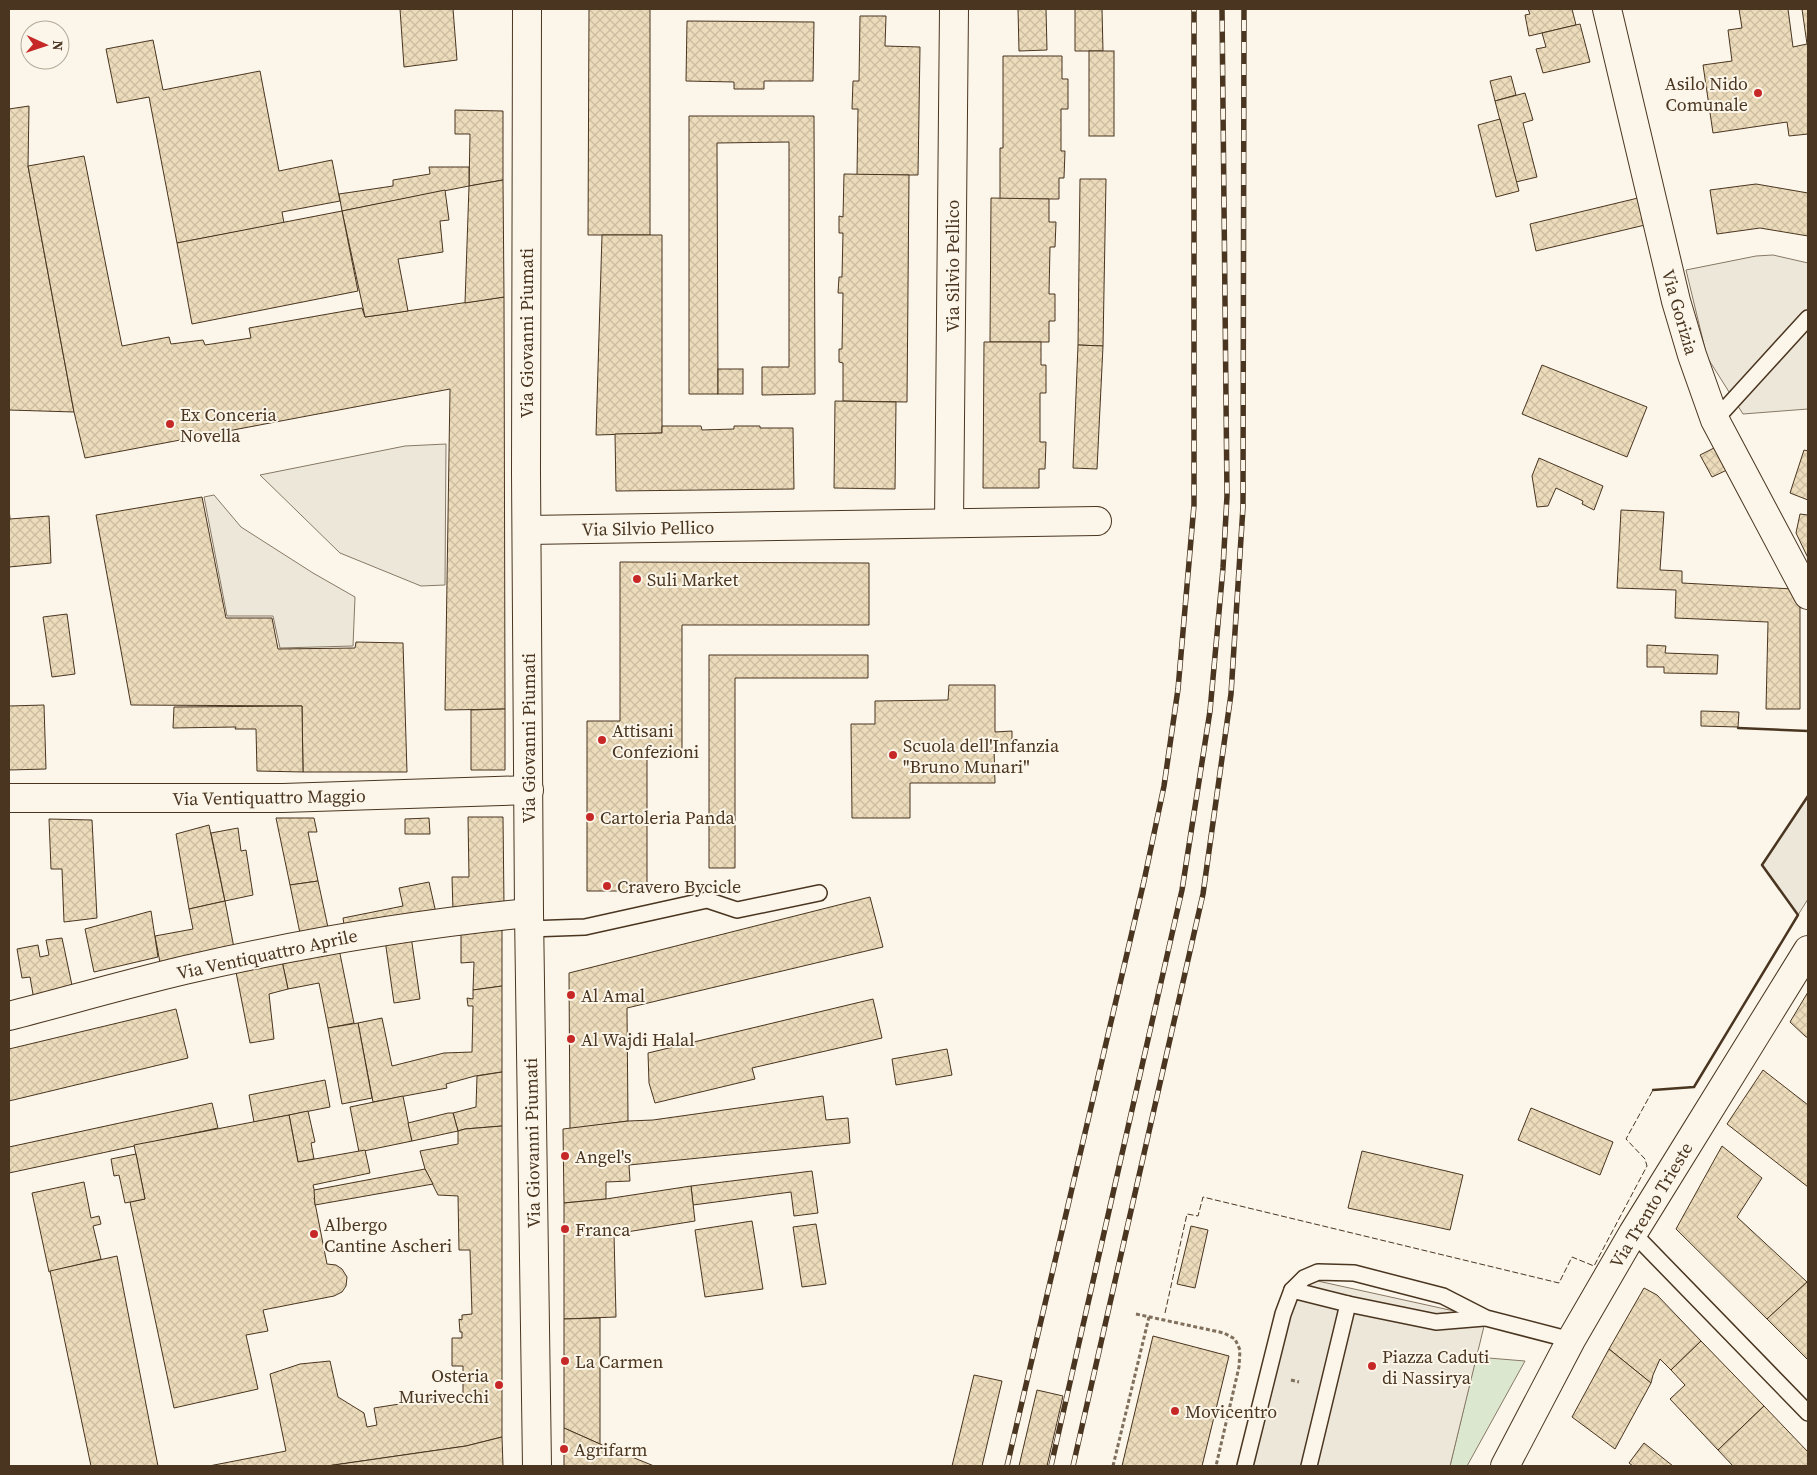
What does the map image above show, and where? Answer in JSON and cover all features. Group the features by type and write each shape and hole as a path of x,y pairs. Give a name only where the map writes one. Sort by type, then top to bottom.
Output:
{"street":[{"name":"Via Giovanni Piumati","path":"527,9 529,921 536,1466"},
{"name":"Via Silvio Pellico","path":"950,524 954,9"},
{"name":"Via Gorizia","path":"1607,9 1676,301 1692,355 1716,420 1808,595"},
{"name":"Via Silvio Pellico","path":"527,530 1097,521"},
{"name":"Via Ventiquattro Maggio","path":"9,798 283,798 529,790"},
{"name":"Via Ventiquattro Aprile","path":"9,1016 185,970 328,940 455,920 529,921"},
{"name":"Via Trento Trieste","path":"1505,1466 1571,1340 1633,1233 1808,950"}],"lane":[{"path":"1716,420 1808,318"},
{"path":"529,921 585,927 706,900 736,910 819,893"},
{"path":"1633,1233 1808,1413"},
{"path":"1246,1466 1283,1314 1292,1290 1304,1278 1318,1272 1354,1273 1443,1296 1486,1318 1571,1340"},
{"path":"1292,1290 1348,1304 1436,1322 1486,1318"},
{"path":"1309,1466 1348,1304"}],"path":[{"path":"1136,1314 1224,1333 1235,1339 1240,1350 1239,1367 1216,1466"},
{"path":"1113,1466 1149,1317"}],"green space":[{"path":"1476,1357 1525,1361 1467,1466 1450,1466"}],"shaded area":[{"path":"1773,255 1808,263 1808,409 1743,414 1707,357 1686,270 1756,256"},
{"path":"446,444 445,585 421,586 340,553 260,475 405,446"},
{"path":"214,495 241,527 313,573 355,597 353,646 280,648 273,616 227,616 204,497"},
{"path":"1808,796 1808,899 1798,915 1762,865"},
{"name":"Piazza Caduti di Nassirya","path":"1304,1278 1486,1318 1450,1466 1245,1466 1283,1314"}],"building":[{"path":"400,9 453,9 457,60 404,67"},
{"path":"589,9 650,9 650,235 588,235"},
{"path":"1018,9 1046,9 1047,50 1019,51"},
{"path":"1075,9 1102,9 1103,51 1075,51"},
{"path":"1528,9 1572,9 1576,25 1529,36 1525,15 1530,14"},
{"name":"Asilo Nido Comunale","path":"1739,9 1788,9 1793,47 1807,44 1802,9 1808,9 1808,134 1789,136 1787,122 1713,133 1703,65 1732,61 1728,30 1742,28"},
{"path":"860,16 886,16 885,46 920,47 918,175 857,175 858,109 852,109 853,81 859,81"},
{"path":"687,21 814,22 813,81 764,81 764,89 734,89 734,82 686,81"},
{"path":"1580,24 1590,62 1543,73 1536,49 1546,47 1542,33"},
{"path":"153,40 163,90 260,71 279,171 332,160 340,201 282,212 284,223 177,243 149,97 117,103 106,49"},
{"path":"1089,51 1114,51 1114,136 1089,136"},
{"path":"1003,56 1062,56 1062,79 1068,79 1068,109 1061,109 1061,151 1065,151 1064,178 1059,178 1059,199 1000,199 1000,148 1003,148"},
{"path":"1511,76 1516,95 1495,101 1490,81"},
{"path":"1525,93 1533,120 1523,123 1537,177 1516,182 1495,101"},
{"path":"29,106 28,166 74,412 9,410 9,109"},
{"path":"455,110 503,111 503,180 469,186 470,134 455,134"},
{"path":"689,116 814,116 815,394 762,395 762,367 789,367 789,142 717,143 718,394 689,394"},
{"path":"1500,119 1519,191 1496,197 1478,125"},
{"name":"Ex Conceria Novella","path":"84,156 122,346 169,337 171,344 203,340 205,345 251,338 249,328 362,308 365,317 504,297 505,709 445,710 450,389 85,458 74,412 28,166"},
{"path":"429,167 469,167 469,186 342,211 339,194 393,186 393,180 430,174"},
{"path":"844,174 909,175 907,402 843,401 843,363 839,362 839,349 842,349 843,293 838,293 839,277 842,277 843,233 839,233 839,216 843,217"},
{"path":"1080,179 1106,179 1103,346 1078,345"},
{"path":"503,180 504,297 465,303 469,186"},
{"path":"1756,184 1808,193 1808,236 1760,228 1717,234 1710,190"},
{"path":"445,190 449,220 440,221 443,252 398,259 408,311 365,317 342,211"},
{"path":"991,198 1049,199 1049,222 1056,222 1055,247 1050,247 1049,294 1055,294 1055,321 1049,321 1049,342 990,342"},
{"path":"1638,198 1645,225 1536,251 1530,224"},
{"path":"342,211 358,291 192,324 177,243"},
{"path":"602,235 662,235 662,433 596,435"},
{"path":"984,342 1041,342 1041,365 1046,365 1046,393 1040,393 1040,442 1046,442 1045,469 1039,469 1039,488 983,488"},
{"path":"1078,345 1103,346 1097,469 1073,468"},
{"path":"1542,365 1647,407 1627,457 1522,414"},
{"path":"718,369 743,369 743,394 718,394"},
{"path":"835,401 896,402 895,489 834,488"},
{"path":"662,426 701,426 702,430 734,429 734,426 793,428 794,489 616,491 615,434 662,433"},
{"path":"1716,447 1727,470 1712,477 1700,455"},
{"path":"1804,450 1808,451 1808,500 1790,493"},
{"path":"1539,458 1603,486 1594,510 1582,504 1583,501 1556,488 1548,506 1537,507 1532,476"},
{"path":"202,497 226,618 272,618 278,649 355,648 356,642 403,643 407,772 303,772 302,706 131,705 96,515"},
{"path":"9,508 10,519 49,516 51,563 9,567"},
{"path":"1621,510 1664,512 1660,570 1682,571 1682,583 1793,589 1800,601 1800,709 1766,709 1768,622 1675,618 1676,590 1617,588"},
{"path":"1800,514 1808,515 1808,558 1796,533"},
{"path":"620,562 869,563 869,625 682,625 682,758 647,758 647,891 587,891 587,721 620,721"},
{"path":"67,614 75,674 52,677 43,617"},
{"path":"1647,645 1666,646 1665,653 1718,655 1717,674 1664,673 1664,667 1647,667"},
{"path":"709,655 868,655 868,678 735,678 735,868 709,868"},
{"path":"949,685 995,685 995,732 1012,731 1012,748 994,748 995,783 910,783 910,818 852,818 851,724 875,724 875,701 948,700"},
{"path":"44,705 46,769 9,770 9,706"},
{"path":"302,706 303,772 257,771 256,729 235,729 236,727 173,728 174,707"},
{"path":"505,709 505,770 471,770 471,710"},
{"path":"1701,711 1739,712 1738,727 1701,726"},
{"path":"468,817 503,817 504,905 453,912 452,877 469,877"},
{"path":"276,818 314,818 317,832 308,832 318,881 290,885"},
{"path":"429,818 430,834 405,834 405,819"},
{"path":"49,819 92,820 97,918 64,922 62,869 51,869"},
{"path":"209,825 225,901 189,909 176,834"},
{"path":"238,828 241,851 246,850 253,895 225,901 211,833"},
{"path":"318,881 329,932 301,938 290,885"},
{"path":"429,882 436,913 345,931 343,918 403,906 399,888"},
{"path":"870,897 883,947 627,1008 628,1121 570,1129 569,973"},
{"path":"225,901 235,953 161,968 155,936 193,929 189,909"},
{"path":"151,911 158,957 94,972 85,929"},
{"path":"502,928 502,986 473,990 474,962 461,963 461,929"},
{"path":"411,936 420,999 394,1003 385,940"},
{"path":"62,938 73,990 34,1000 30,977 22,978 17,949 38,945 40,957 49,955 46,940"},
{"path":"339,949 354,1023 328,1028 319,983 288,989 282,961"},
{"path":"282,961 288,989 269,994 274,1039 250,1043 236,972"},
{"path":"502,986 502,1072 475,1076 446,1084 447,1088 373,1102 358,1023 382,1018 392,1066 444,1053 472,1052 473,1006 468,1006 467,998 473,999 473,990"},
{"path":"1808,992 1808,1038 1790,1022"},
{"path":"873,999 882,1038 752,1068 755,1079 655,1103 649,1083 648,1053"},
{"path":"176,1009 188,1058 9,1101 9,1049"},
{"path":"358,1023 372,1098 342,1104 328,1028"},
{"path":"947,1049 952,1075 896,1085 892,1059"},
{"path":"1763,1070 1808,1105 1808,1187 1727,1124"},
{"path":"502,1072 502,1126 458,1131 453,1113 476,1107 477,1076"},
{"path":"325,1080 330,1107 254,1122 249,1095"},
{"path":"403,1096 412,1141 359,1152 350,1107"},
{"path":"823,1096 826,1120 848,1118 850,1143 629,1165 630,1181 606,1182 606,1199 564,1203 563,1129 653,1120"},
{"path":"212,1103 218,1128 9,1173 9,1147"},
{"path":"1531,1108 1613,1142 1600,1175 1518,1140"},
{"path":"308,1111 315,1142 311,1143 314,1159 298,1162 289,1115"},
{"path":"453,1113 458,1131 412,1141 408,1123"},
{"path":"289,1115 298,1162 365,1150 370,1173 313,1185 327,1264 336,1265 342,1269 347,1277 346,1286 342,1292 334,1296 263,1310 268,1331 246,1335 258,1389 174,1408 130,1202 145,1199 134,1145"},
{"path":"502,1126 502,1437 466,1446 327,1466 209,1466 286,1451 270,1374 300,1364 330,1361 338,1397 364,1413 367,1427 377,1425 374,1408 463,1394 463,1366 452,1366 452,1338 462,1338 459,1319 462,1320 462,1315 472,1314 470,1250 459,1250 458,1196 438,1195 425,1169 420,1151 458,1144 458,1131"},
{"path":"1722,1146 1762,1178 1737,1217 1807,1282 1767,1319 1676,1229"},
{"path":"1362,1151 1463,1175 1450,1230 1348,1208"},
{"path":"136,1154 145,1199 125,1203 119,1175 114,1176 111,1159"},
{"path":"425,1169 433,1184 315,1205 314,1190"},
{"path":"812,1171 818,1213 794,1216 791,1192 693,1205 691,1186"},
{"path":"84,1182 91,1218 99,1216 101,1224 93,1226 101,1259 49,1272 32,1193"},
{"path":"691,1186 695,1221 614,1234 616,1317 564,1319 564,1203 606,1199"},
{"path":"752,1221 763,1289 705,1297 695,1230"},
{"path":"816,1224 826,1284 802,1287 793,1227"},
{"path":"1191,1226 1208,1230 1195,1288 1177,1284"},
{"path":"117,1256 158,1466 91,1466 50,1271"},
{"path":"1808,1283 1808,1360 1767,1319"},
{"path":"1644,1288 1657,1295 1701,1341 1671,1370 1660,1359 1651,1383 1609,1349"},
{"path":"600,1318 600,1444 564,1428 564,1319"},
{"name":"Movicentro","path":"1153,1336 1229,1356 1202,1466 1122,1466"},
{"path":"1701,1341 1764,1406 1718,1450 1670,1399 1685,1385 1671,1370"},
{"path":"1609,1349 1651,1383 1615,1449 1572,1417"},
{"path":"974,1375 1002,1381 982,1466 952,1466"},
{"path":"1037,1390 1063,1396 1047,1466 1019,1466"},
{"path":"1764,1406 1808,1452 1808,1466 1733,1466 1718,1450"},
{"path":"564,1428 600,1444 654,1466 564,1466"},
{"path":"502,1437 503,1466 327,1466 466,1446"},
{"path":"1644,1443 1673,1466 1633,1466 1629,1463"}],"railway":[{"path":"1007,1466 1144,881 1164,786 1178,689 1194,505 1194,9"},
{"path":"1051,1466 1182,890 1210,711 1223,568 1227,496 1222,9"},
{"path":"1073,1466 1203,894 1231,694 1243,507 1244,9"}],"fence":[{"path":"1165,1313 1187,1214 1198,1216 1203,1197 1559,1283 1572,1257 1594,1266 1647,1166 1645,1159 1626,1139 1653,1090"}],"wall":[{"path":"1738,728 1808,731"},
{"path":"1653,1090 1694,1087 1798,915 1762,865 1808,796"}],"place":[{"name":"Asilo Nido Comunale","path":"1758,93"},
{"name":"Ex Conceria Novella","path":"170,424"},
{"name":"Suli Market","path":"637,579"},
{"name":"Attisani Confezioni","path":"602,740"},
{"name":"Scuola dell'Infanzia \"Bruno Munari\"","path":"893,755"},
{"name":"Cartoleria Panda","path":"590,817"},
{"name":"Cravero Bycicle","path":"607,886"},
{"name":"Al Amal","path":"571,995"},
{"name":"Al Wajdi Halal","path":"571,1039"},
{"name":"Angel's","path":"565,1156"},
{"name":"Franca","path":"565,1229"},
{"name":"Albergo Cantine Ascheri","path":"314,1234"},
{"name":"La Carmen","path":"565,1361"},
{"name":"Piazza Caduti di Nassirya","path":"1372,1366"},
{"name":"Osteria Murivecchi","path":"499,1385"},
{"name":"Movicentro","path":"1175,1411"},
{"name":"Agrifarm","path":"564,1449"}]}
